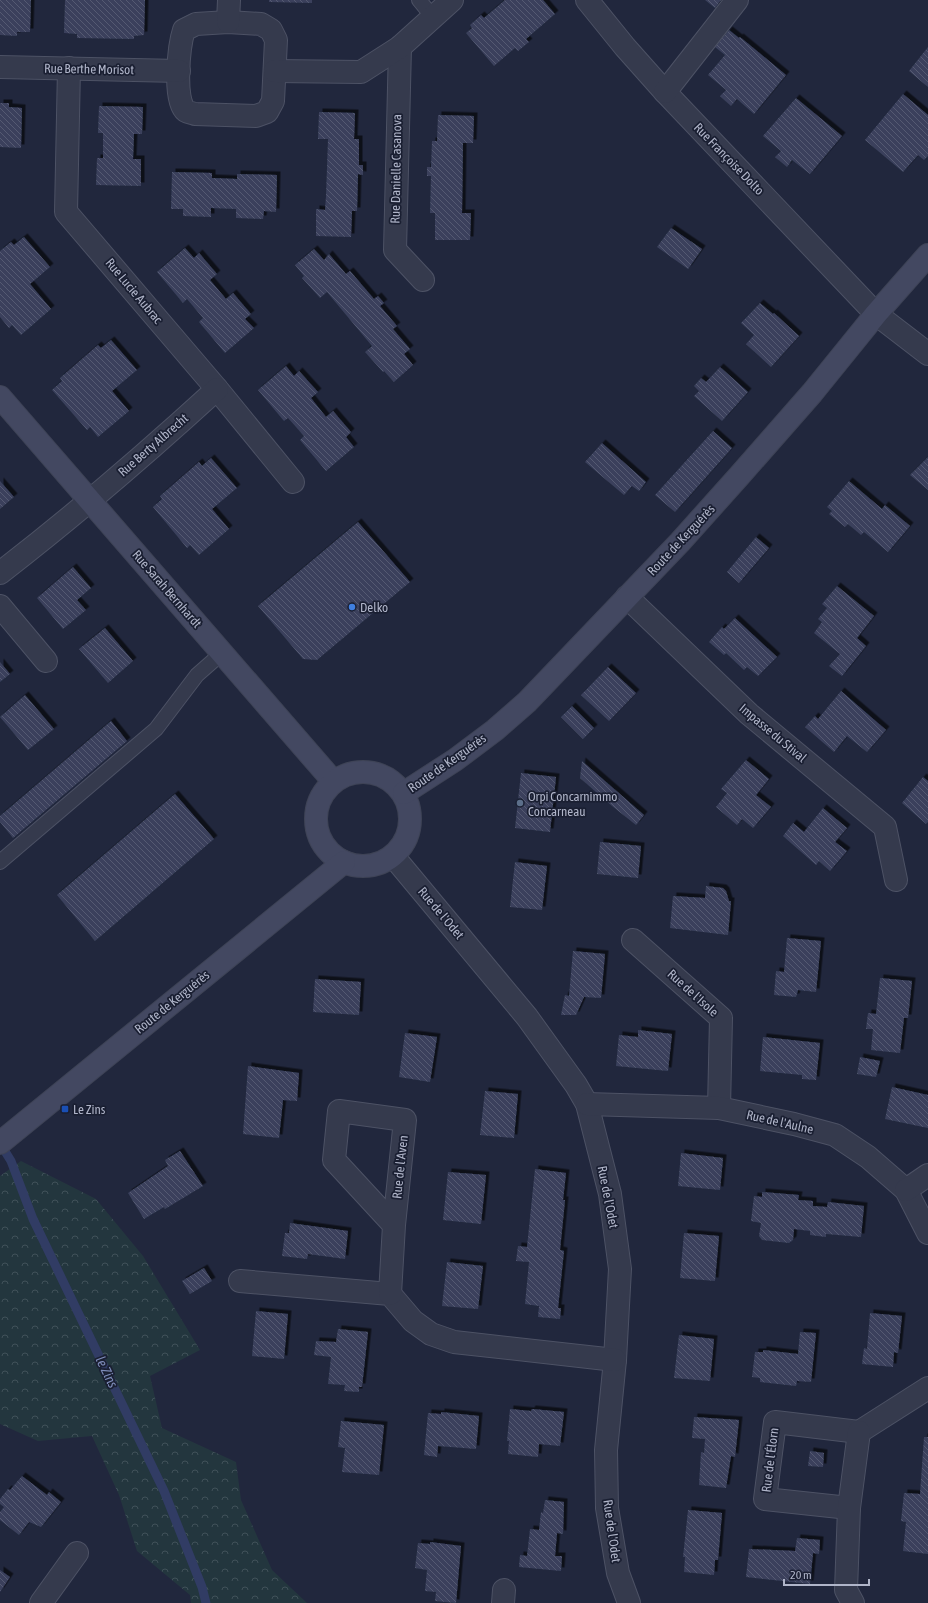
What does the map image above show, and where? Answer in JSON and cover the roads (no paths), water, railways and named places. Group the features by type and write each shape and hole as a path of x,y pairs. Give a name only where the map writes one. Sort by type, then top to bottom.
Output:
{"street":[{"path":"228,22 229,0"},
{"path":"275,71 361,72 400,47 452,0"},
{"name":"Rue Françoise Dolto","path":"587,0 625,47 665,92 876,314 928,354"},
{"path":"665,92 738,0"},
{"path":"228,22 261,24 271,30 276,40 273,101 267,112 256,116 196,114 186,111 181,102 179,71 180,44 184,30 196,24 228,22"},
{"name":"Rue Danielle Casanova","path":"400,47 395,250 423,280"},
{"name":"Rue Berthe Morisot","path":"0,67 179,71"},
{"name":"Rue Lucie Aubrac","path":"69,68 66,212 217,389 293,482"},
{"name":"Route de Kerguérès","path":"404,793 464,753 495,730 527,702 745,470 812,393 876,314 928,256"},
{"name":"Rue Berty Albrecht","path":"0,573 74,515 89,500 217,389"},
{"name":"Rue Sarah Bernhardt","path":"0,397 333,781"},
{"name":"Impasse du Stival","path":"627,597 749,714 885,827 896,880"},
{"path":"0,606 46,661"},
{"path":"363,771 379,774 393,781 404,793 409,806 410,820 408,834 402,846 393,856 382,862 369,866 356,866 344,862 330,853 320,840 316,825 316,809 322,794 333,781 347,774 363,771"},
{"name":"Rue de l'Odet","path":"393,856 527,1017 576,1085 586,1104 610,1194 620,1269 615,1360 606,1450 607,1508 618,1573 629,1603"},
{"name":"Route de Kerguérès","path":"0,1143 344,862"},
{"name":"Rue de l'Isole","path":"633,940 721,1018 719,1108"},
{"name":"Rue de l'Aulne","path":"586,1104 719,1108 794,1124 835,1135 868,1157 906,1190 928,1233"},
{"name":"Rue de l'Aven","path":"390,1294 394,1225 405,1120 339,1111 334,1160 394,1225"},
{"path":"906,1190 928,1175"},
{"path":"240,1281 390,1294 413,1321 431,1334 454,1342 615,1360"},
{"path":"853,1603 846,1590 849,1508 859,1432 928,1388"},
{"name":"Rue de l'Élorn","path":"849,1508 765,1498 775,1422 859,1432"},
{"path":"41,1603 77,1553"}],"lane":[{"path":"419,0 432,17"},
{"path":"0,862 156,729 197,676 222,654"}],"waterway":[{"name":"le Zins","path":"0,1143 11,1161 33,1219 164,1491 202,1587 206,1603"}],"place":[{"name":"Delko","path":"352,607"},
{"name":"Orpi Concarnimmo Concarneau","path":"520,803"},
{"name":"Le Zins","path":"65,1109"}]}
